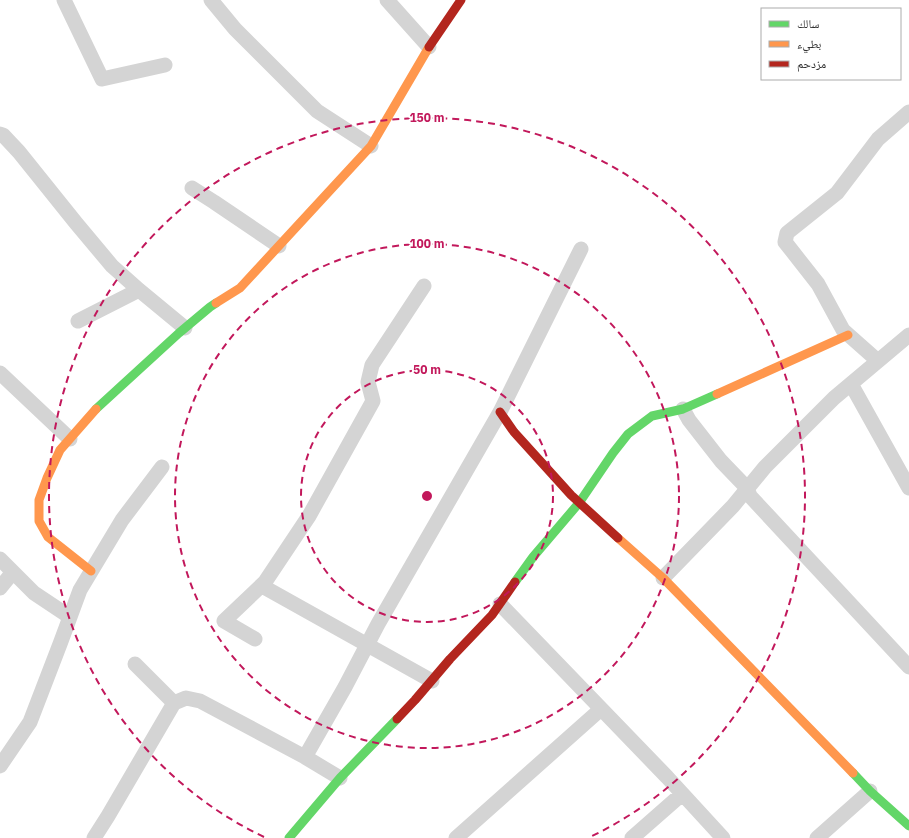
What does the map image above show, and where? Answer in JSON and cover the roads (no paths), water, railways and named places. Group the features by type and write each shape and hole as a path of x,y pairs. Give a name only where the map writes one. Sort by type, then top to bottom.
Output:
{"street":[{"path":"64,0 102,78 165,65"},
{"path":"211,0 235,29 317,110 371,146"},
{"path":"387,0 429,47"},
{"path":"91,571 48,537 39,521 39,500 60,450 100,405 185,328 210,307 240,288 371,146 429,47 461,0"},
{"path":"878,361 843,330 818,284 785,242 787,233 837,193 878,139 909,112"},
{"path":"0,134 3,135 19,152 76,224 112,266 185,328"},
{"path":"192,188 279,246"},
{"path":"305,757 500,412 581,249"},
{"path":"255,639 224,622 262,586 309,516 373,401 368,382 372,365 424,286"},
{"path":"78,321 139,290"},
{"path":"289,838 340,778 492,616 533,557 579,503 613,453 628,434 652,416 683,409 848,335"},
{"path":"663,578 733,506 765,467 834,398 909,336"},
{"path":"0,373 70,439"},
{"path":"851,384 909,488"},
{"path":"683,409 689,420 721,461 747,488 750,496 909,667"},
{"path":"500,412 514,432 571,495 663,578 870,791 909,826"},
{"path":"0,765 30,722 80,590 122,520 162,467"},
{"path":"0,559 34,593 70,617"},
{"path":"0,588 12,572"},
{"path":"262,586 432,681"},
{"path":"500,604 723,838"},
{"path":"135,664 174,702"},
{"path":"94,838 174,702 186,698 200,701 305,757 340,778"},
{"path":"456,838 601,709"},
{"path":"817,838 870,791"},
{"path":"632,838 682,794"}]}
